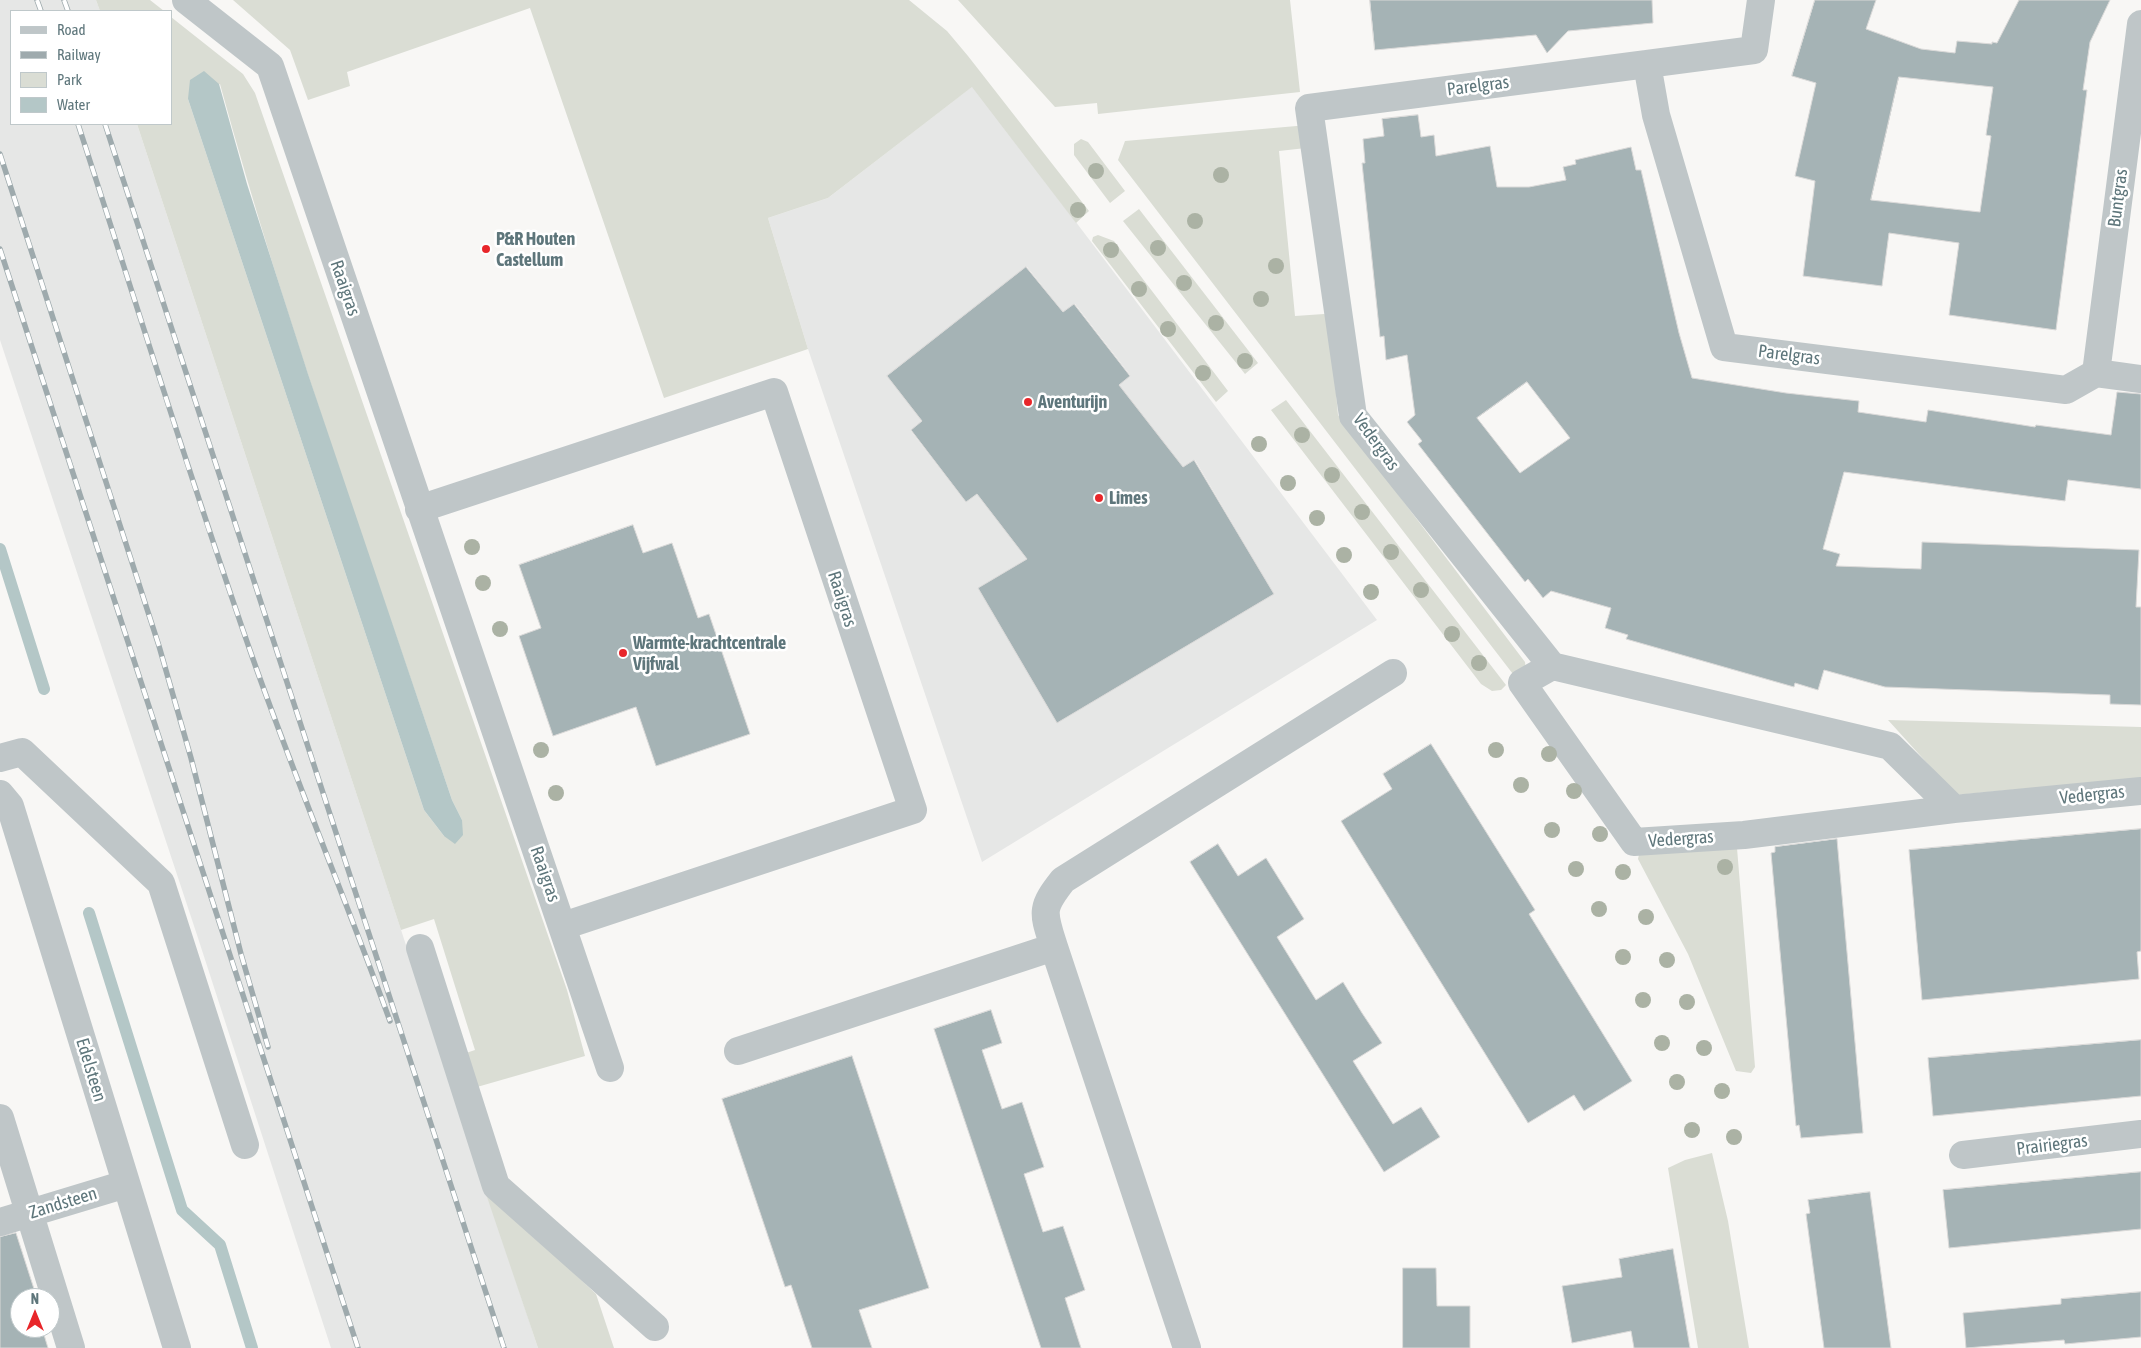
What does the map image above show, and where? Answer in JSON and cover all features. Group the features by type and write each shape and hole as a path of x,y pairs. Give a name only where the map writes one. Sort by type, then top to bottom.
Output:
{"street":[{"name":"Raaigras","path":"186,0 270,66 610,1068"},
{"name":"Parelgras","path":"1309,108 1754,50 1761,0"},
{"name":"Buntgras","path":"2096,374 2141,24"},
{"name":"Parelgras","path":"1647,64 1656,115 1724,347 2066,390 2096,374"},
{"name":"Vedergras","path":"1309,108 1353,416 1552,666 1522,683 1634,842 1744,835 1954,809 2141,791"},
{"path":"2096,374 2141,380"},
{"name":"Raaigras","path":"419,509 774,392 913,810 563,926"},
{"path":"1552,666 1890,746 1954,809"},
{"path":"1187,1348 1044,917 1047,903 1063,880 1393,673"},
{"path":"0,758 22,752 161,882 245,1145"},
{"name":"Edelsteen","path":"0,794 10,806 177,1348"},
{"path":"738,1051 1054,947"},
{"path":"420,948 496,1186 655,1327"},
{"path":"0,1118 71,1348"},
{"name":"Prairiegras","path":"1963,1156 2141,1134"},
{"name":"Zandsteen","path":"0,1222 126,1184"}],"shaded area":[{"path":"0,0 96,0 100,10 10,10 10,125 137,125 538,1348 331,1348 198,938 0,340"},
{"path":"973,86 1377,620 982,862 808,349 768,218 828,198","holes":["1027,267 1063,312 1075,304 1130,375 1119,385 1157,482 1195,460 1274,594 1057,723 978,588 1027,559 977,494 966,502 911,431 922,421 887,376"]}],"green space":[{"path":"96,0 150,0 163,10 100,10"},
{"path":"233,0 909,0 947,31 1089,211 1076,223 972,87 828,198 768,218 808,349 664,398 530,8 347,72 350,86 308,100 290,50"},
{"path":"958,0 1290,0 1300,92 1098,114 1097,103 1055,107"},
{"path":"172,18 243,74 255,93 567,990 585,1056 477,1087 466,1053 475,1050 434,919 401,930 137,125 172,125","holes":["220,84 273,264 331,444 452,800 462,820 444,836 424,810 188,99"]},
{"path":"1308,125 1306,148 1279,151 1295,316 1324,314 1329,316 1338,415 1525,662 1526,671 1516,678 1118,160 1125,141"},
{"path":"1081,139 1088,142 1125,191 1110,203 1074,155 1074,144"},
{"path":"1139,209 1258,363 1245,374 1123,221"},
{"path":"1098,235 1114,241 1228,391 1216,402 1092,241 1093,237"},
{"path":"1286,400 1506,685 1501,690 1492,691 1481,684 1271,410"},
{"path":"1888,720 2141,727 2141,778 1956,795"},
{"path":"1737,848 1755,1067 1751,1073 1736,1071 1688,954 1638,859 1640,850"},
{"path":"1712,1153 1728,1221 1749,1348 1698,1348 1668,1168 1685,1160"},
{"path":"484,1188 596,1294 614,1348 538,1348"}],"water":[{"path":"204,71 219,84 247,184 308,374 452,800 462,820 463,835 455,844 444,836 424,810 188,99 190,80"}],"building":[{"path":"1370,0 1652,0 1653,23 1568,31 1547,53 1536,35 1375,50"},
{"path":"1815,0 1876,0 1866,29 1921,49 1955,53 1957,41 1997,43 2019,0 2110,0 2090,42 2083,90 2087,90 2056,330 1949,315 1959,243 1889,233 1882,286 1803,276 1815,181 1795,176 1816,83 1792,76","holes":["1899,77 1993,87 1986,135 1991,136 1980,212 1871,200"]},
{"path":"1418,115 1421,137 1434,135 1436,156 1490,146 1497,187 1529,187 1566,180 1563,167 1576,164 1575,160 1631,147 1636,170 1641,170 1679,333 1692,378 1786,393 1859,401 1858,412 1926,422 1928,410 2035,427 2036,425 2111,435 2117,392 2141,394 2141,489 2068,480 2065,501 1844,472 1823,549 1840,554 1836,566 1921,569 1922,542 2139,550 2136,607 2141,607 2141,705 2110,704 2110,695 1885,687 1824,670 1818,690 1795,683 1794,687 1626,639 1628,635 1605,628 1611,608 1551,591 1543,598 1528,579 1525,582 1418,444 1422,441 1407,422 1415,415 1407,355 1386,360 1384,336 1380,337 1362,163 1365,163 1363,139 1384,136 1382,119","holes":["1527,382 1570,438 1520,473 1477,418"]},
{"name":"Limes","path":"1026,267 1063,312 1074,304 1130,376 1119,385 1183,467 1194,460 1274,594 1057,723 978,588 1027,559 977,494 966,502 911,430 922,421 887,376"},
{"name":"Warmte-krachtcentrale Vijfwal","path":"633,525 643,553 672,543 698,618 709,614 750,734 656,766 636,707 553,736 519,636 541,628 519,565"},
{"path":"1431,744 1535,910 1529,914 1632,1081 1584,1111 1574,1095 1528,1123 1341,821 1392,789 1383,774"},
{"path":"2141,829 2141,951 2137,952 2139,979 1922,1000 1909,850"},
{"path":"1837,839 1863,1133 1801,1138 1799,1125 1796,1126 1771,853 1775,852 1775,847"},
{"path":"1218,844 1238,876 1266,858 1304,919 1277,937 1316,1000 1343,982 1382,1043 1353,1061 1393,1124 1421,1107 1440,1137 1384,1172 1190,862"},
{"path":"991,1010 1002,1043 982,1050 1002,1109 1022,1102 1044,1167 1024,1174 1043,1232 1063,1226 1085,1290 1065,1298 1081,1348 1041,1348 934,1029"},
{"path":"2141,1040 2141,1096 1933,1116 1928,1058"},
{"path":"852,1056 929,1288 859,1310 872,1348 812,1348 791,1285 785,1287 722,1099"},
{"path":"2141,1172 2141,1229 1949,1248 1943,1190"},
{"path":"1870,1192 1891,1348 1824,1348 1806,1214 1810,1213 1808,1200"},
{"path":"16,1233 34,1288 10,1288 10,1338 45,1338 48,1348 0,1348 0,1237"},
{"path":"1673,1249 1690,1348 1634,1348 1631,1331 1572,1343 1562,1286 1622,1277 1619,1259"},
{"path":"1403,1268 1436,1268 1437,1306 1470,1306 1470,1348 1403,1348"},
{"path":"2141,1292 2141,1337 2065,1344 2064,1340 1966,1348 1963,1313 2061,1304 2061,1299"}],"waterway":[{"path":"0,549 44,689"},
{"path":"89,913 182,1210 220,1245 252,1348"}],"railway":[{"path":"37,0 41,10"},
{"path":"64,0 68,10"},
{"path":"78,125 253,659 390,1021"},
{"path":"105,125 504,1348"},
{"path":"0,154 159,646 191,758 241,954 268,1047"},
{"path":"0,249 358,1348"}],"place":[{"name":"P&R Houten Castellum","path":"486,249"},
{"name":"Aventurijn","path":"1028,402"},
{"name":"Limes","path":"1099,498"},
{"name":"Warmte-krachtcentrale Vijfwal","path":"623,653"}]}
